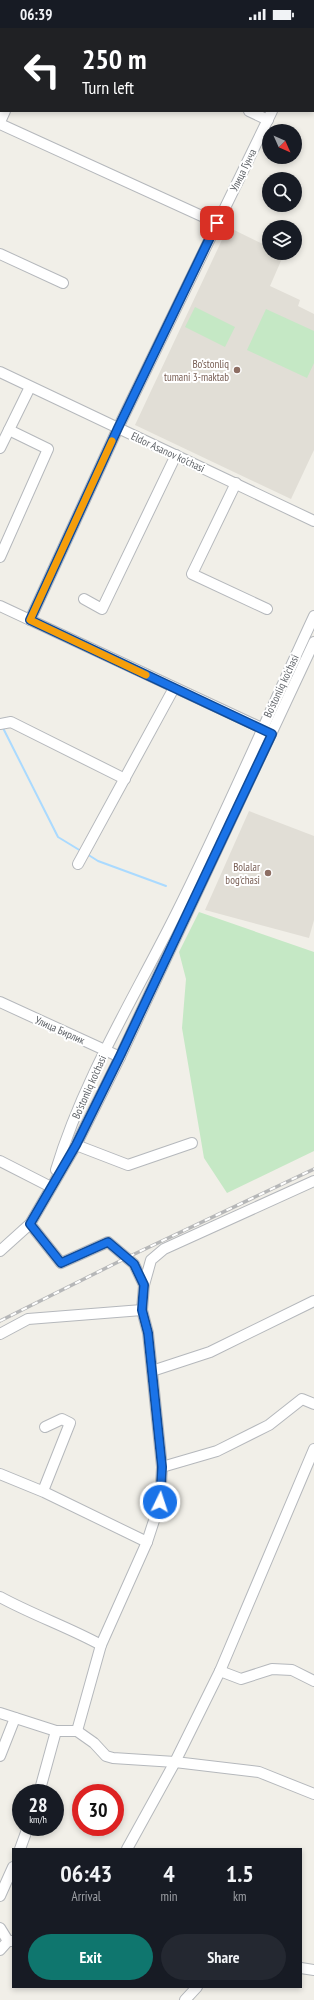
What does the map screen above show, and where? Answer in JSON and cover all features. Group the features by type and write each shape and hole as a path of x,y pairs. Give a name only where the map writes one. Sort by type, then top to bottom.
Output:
{"street":[{"path":"5,112 0,123 217,223"},
{"path":"253,112 270,116"},
{"name":"Улица Гунча","path":"30,620 118,428 270,116"},
{"path":"0,254 63,283"},
{"name":"Eldor Asanov ko'chasi","path":"0,372 314,521"},
{"path":"0,448 30,387"},
{"path":"0,557 48,449 9,430"},
{"path":"84,599 102,609 176,455"},
{"path":"236,483 192,574 267,609"},
{"path":"0,606 272,734"},
{"name":"Bo'stonliq ko'chasi","path":"51,1188 65,1140 106,1050 176,914 314,616"},
{"name":"Bo'stonliq ko'chasi","path":"51,1188 76,1145 120,1056 314,642"},
{"path":"79,862 174,688"},
{"path":"0,724 10,722 125,779"},
{"name":"Улица Бирлик","path":"0,1002 120,1056"},
{"path":"76,1145 128,1165 192,1142"},
{"path":"0,1161 51,1188 30,1224 0,1252"},
{"path":"77,1731 101,1645 147,1542 160,1502 162,1467 148,1333 142,1310 144,1285 151,1260 164,1249 314,1181"},
{"path":"30,1224 61,1263 108,1242 134,1264 144,1285"},
{"path":"152,1371 210,1352 314,1301"},
{"path":"0,1334 28,1319 142,1310"},
{"path":"162,1467 217,1451 269,1425 302,1399 314,1404"},
{"path":"43,1491 70,1423 62,1419 45,1427"},
{"path":"128,1848 175,1762 220,1671 314,1449"},
{"path":"0,1474 43,1491 147,1542"},
{"path":"0,1597 18,1607 83,1635 101,1645"},
{"path":"220,1671 242,1679 272,1669 292,1670 314,1681"},
{"path":"0,1712 56,1731 77,1731 94,1743 106,1756 175,1762 259,1772 314,1794"},
{"path":"0,1756 14,1718"},
{"path":"41,1784 56,1731"},
{"path":"20,1848 25,1836"},
{"path":"0,1896 12,1869"},
{"path":"0,1928 11,1941 0,1950"},
{"path":"302,1968 313,1968"},
{"path":"185,2000 196,1988"}],"shaded area":[{"name":"Bo’stonliq tumani 3-maktab","path":"228,227 262,244 262,260 281,260 270,286 300,300 298,306 314,314 314,450 291,499 135,425"},
{"name":"Bolalar bog'chasi","path":"249,811 314,836 314,920 309,938 205,910"}],"green space":[{"path":"195,307 235,327 225,347 185,327"},
{"path":"266,309 314,331 314,363 307,378 247,350"},
{"path":"199,912 314,952 314,1151 227,1193 204,1158 182,1028 186,979 179,952"}],"waterway":[{"path":"2,726 58,837 81,851"},
{"path":"87,854 98,861 166,886"}],"railway":[{"path":"0,1321 126,1258 314,1169"}],"slow traffic":[{"path":"112,441 30,620 146,675"}],"place":[{"name":"Bo’stonliq tumani 3-maktab","path":"237,370"},
{"name":"Bolalar bog'chasi","path":"268,873"}],"route":[{"path":"160,1502 162,1467 148,1333 142,1310 144,1285 134,1264 108,1242 61,1263 30,1224 76,1145 120,1056 272,734 30,620 118,428 217,223"}]}
